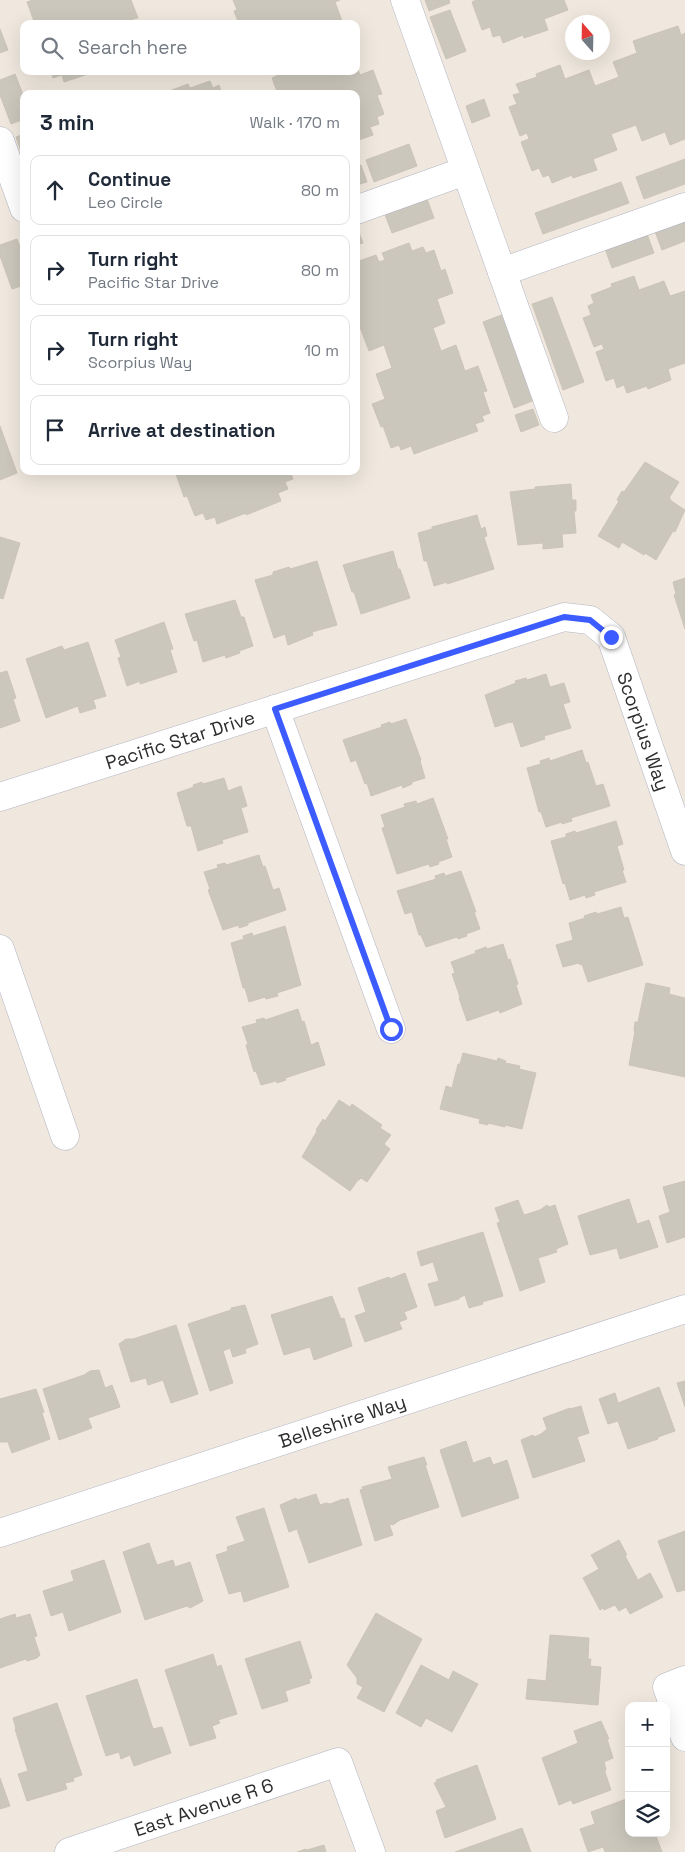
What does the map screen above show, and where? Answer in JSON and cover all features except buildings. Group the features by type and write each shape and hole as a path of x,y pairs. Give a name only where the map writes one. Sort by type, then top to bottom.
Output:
{"street":[{"path":"405,0 554,418"},
{"path":"0,142 20,197"},
{"path":"360,209 465,172"},
{"path":"502,272 685,207"},
{"name":"Pacific Star Drive","path":"0,797 564,617 590,620"},
{"name":"Scorpius Way","path":"590,620 611,637 685,851"},
{"path":"275,709 391,1029"},
{"path":"0,949 65,1136"},
{"name":"Belleshire Way","path":"0,1533 685,1309"},
{"path":"676,1684 685,1737"},
{"name":"East Avenue R 6","path":"69,1852 338,1762 371,1852"}],"route":[{"path":"391,1029 275,709 564,617 590,620 611,637"}]}
